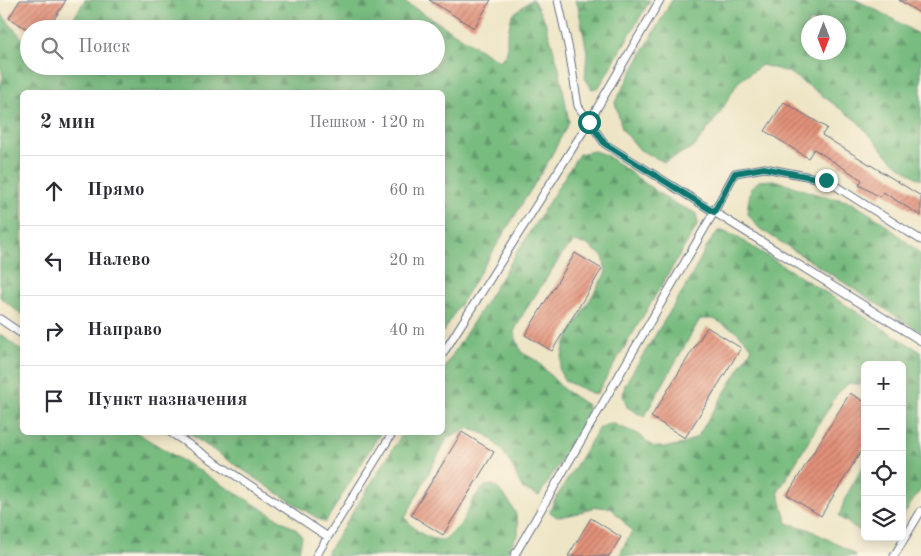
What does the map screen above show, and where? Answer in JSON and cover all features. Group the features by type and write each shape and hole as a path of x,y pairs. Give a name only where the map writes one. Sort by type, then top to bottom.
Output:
{"lane":[{"path":"558,0 569,50 578,106 605,144 921,341"},
{"path":"445,350 589,122 660,0"},
{"path":"514,556 735,173 764,168 826,180 921,240"},
{"path":"0,319 20,333"},
{"path":"175,435 328,536"},
{"path":"316,556 392,435"},
{"path":"894,556 921,511"}],"green space":[{"path":"85,0 402,0 434,20 73,20"},
{"path":"533,0 545,21 559,68 569,122 548,162 445,329 445,90 20,90 20,313 0,297 0,87 3,77 0,64 0,12 20,36 20,75 445,75 445,27 499,61 507,53 507,37 512,15"},
{"path":"575,0 650,0 599,87 592,89 585,78 587,52 578,6"},
{"path":"672,0 856,0 921,36 921,180 892,160 857,121 812,88 788,72 762,65 738,82 720,113 695,146 664,162 640,150 622,129 615,102"},
{"path":"594,151 606,155 671,202 696,213 698,224 596,395 565,381 559,370 565,343 606,272 603,256 586,244 574,242 563,253 523,314 514,332 521,352 537,361 563,389 587,405 590,414 539,496 522,488 502,450 487,435 470,428 447,438 405,518 422,534 438,540 445,540 461,524 474,498 485,486 494,485 508,500 515,512 518,534 504,556 325,556 402,435 445,435 445,367 579,154"},
{"path":"774,180 816,194 851,202 881,221 921,255 921,332 759,228 748,214 751,188 759,181"},
{"path":"718,231 735,236 921,352 921,489 906,511 906,361 861,361 861,384 849,383 837,394 778,492 787,523 808,529 856,556 619,556 632,531 611,508 595,507 575,514 557,517 550,512 553,503 599,428 611,423 636,433 654,447 684,444 698,436 752,348 736,331 714,319 700,319 644,417 627,407 623,395 625,384 690,279 707,246"},
{"path":"0,334 20,349 20,435 140,435 297,530 302,537 298,556 0,556"},
{"path":"191,435 379,435 325,523"},
{"path":"861,470 861,531 839,517 845,498"}],"building":[{"path":"20,0 66,0 54,20 20,20 20,25 9,18"},
{"path":"429,0 491,0 474,28"},
{"path":"899,0 921,0 921,14"},
{"path":"784,102 827,128 822,135 921,196 921,216 883,192 880,197 859,185 862,180 814,149 808,158 765,131"},
{"path":"575,253 602,269 552,351 525,335"},
{"path":"707,327 741,348 685,438 651,417"},
{"path":"850,393 861,400 861,451 821,516 787,495"},
{"path":"462,432 494,452 443,535 411,515"},
{"path":"591,518 621,537 609,556 568,556"}],"route":[{"path":"589,122 605,144 714,212 735,173 764,168 826,180"}]}
